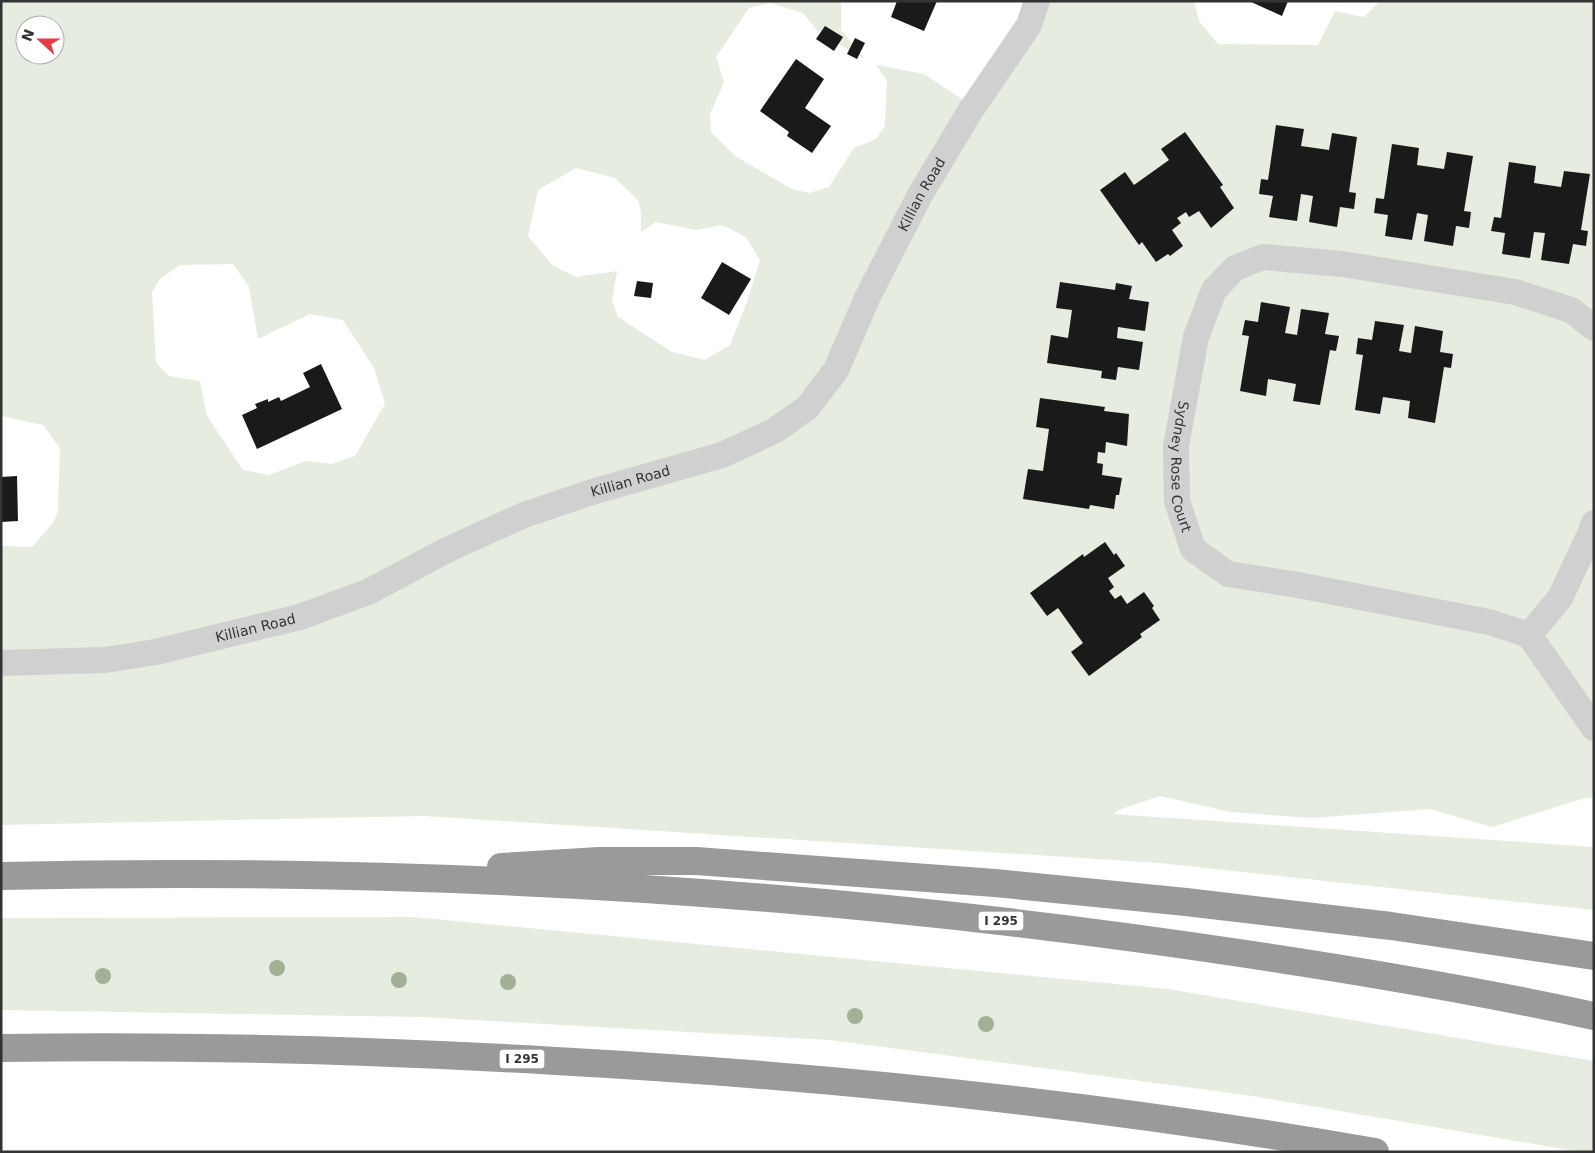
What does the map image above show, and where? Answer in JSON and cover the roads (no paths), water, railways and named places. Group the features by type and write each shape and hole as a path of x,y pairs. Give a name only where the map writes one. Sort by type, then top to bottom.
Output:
{"highway":[{"path":"402,878 502,866 599,861 696,861 795,867 995,883 1215,906 1391,926 1594,956"},
{"name":"I 295","path":"1,876 209,874 402,878 599,886 889,908 1180,944 1293,961 1426,983 1594,1016"},
{"name":"I 295","path":"1,1048 183,1047 359,1050 692,1069 935,1091 1051,1104 1284,1136 1375,1152"},
{"path":"1284,1136 1324,1152"}],"street":[{"name":"Killian Road","path":"1,663 105,660 156,652 300,617 368,592 448,549 524,515 592,492 722,455 774,431 807,408 836,370 868,296 920,195 969,114 1029,24 1036,1"},
{"name":"Sydney Rose Court","path":"1529,634 1489,622 1298,585 1228,574 1193,549 1177,501 1176,446 1196,337 1214,290 1235,268 1263,257 1342,264 1515,292 1571,310 1594,328"},
{"path":"1594,523 1560,598 1529,634 1594,728"}]}
